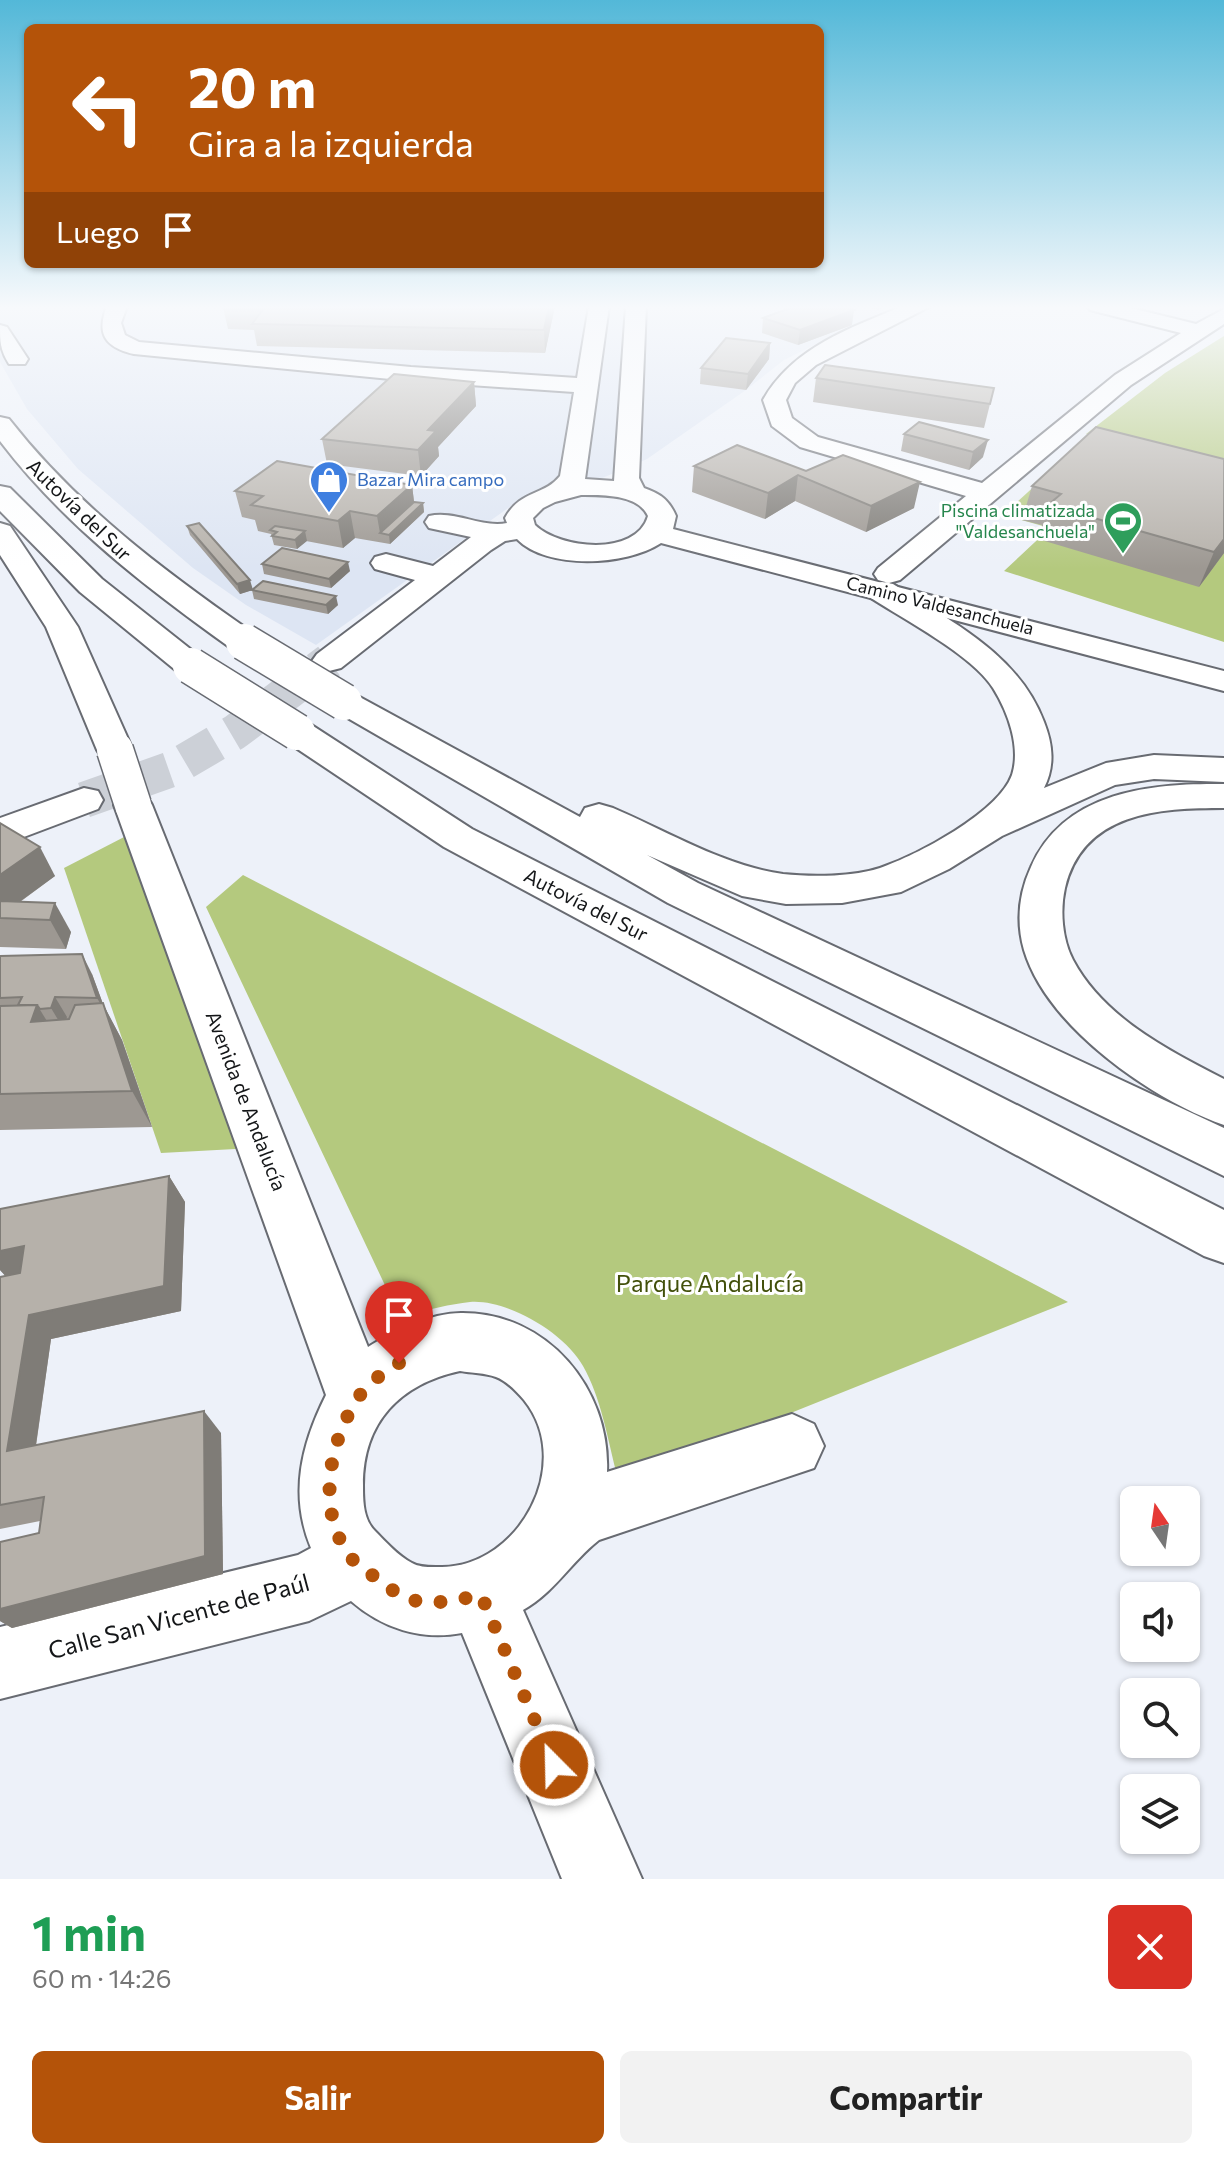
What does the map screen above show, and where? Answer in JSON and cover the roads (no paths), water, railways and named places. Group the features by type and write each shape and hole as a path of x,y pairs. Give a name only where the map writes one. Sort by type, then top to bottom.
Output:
{"main road":[{"path":"564,489 573,477 586,394"},
{"path":"631,394 626,478 633,492"},
{"path":"777,394 774,406 776,417 787,430 809,442 989,494"},
{"path":"988,827 1018,800 1033,765 1029,728 1017,700 997,671 885,583 1106,394"},
{"name":"Autovía del Sur","path":"0,424 19,451 89,525 136,566 244,642 344,702 683,893 1224,1153"},
{"path":"1049,441 1076,449"},
{"path":"329,661 437,576 509,531 533,501 564,489 600,486 633,492 658,507 659,525 621,549 597,552 550,547 509,531 439,522"},
{"name":"Autovía del Sur","path":"0,494 33,532 124,615 191,666 458,838 1224,1238"},
{"name":"Camino Valdesanchuela","path":"659,525 885,583 1224,660"},
{"name":"Avenida de Andalucía","path":"0,532 62,627 115,750 133,805 358,1398"},
{"path":"386,563 437,576"},
{"name":"Camino Valdesanchuela","path":"885,583 1224,681"},
{"path":"389,728 528,784 742,881 786,889 842,888 886,882 935,859 988,827 1059,793 1106,775 1154,767 1224,770"},
{"path":"1224,796 1186,795 1131,803 1092,819 1059,848 1046,879 1039,912 1048,953 1068,987 1099,1024 1139,1054 1224,1104"},
{"path":"0,833 84,800"},
{"path":"555,1533 575,1470 570,1419 550,1382 521,1357 499,1347 460,1342 420,1350 379,1375 358,1398 333,1450 329,1499 342,1542 354,1561 403,1597 440,1602 481,1595 524,1570 555,1533 580,1513 792,1446"},
{"name":"Calle San Vicente de Paúl","path":"0,1663 309,1587 354,1561"},
{"path":"481,1595 602,1879"}],"tunnel":[{"path":"84,800 172,769 235,732 329,661"}],"place":[{"name":"Bazar Mira campo","path":"329,514"},
{"name":"Piscina climatizada \"Valdesanchuela\"","path":"1123,555"}],"park label":[{"name":"Parque Andalucía","path":"710,1284"}]}
